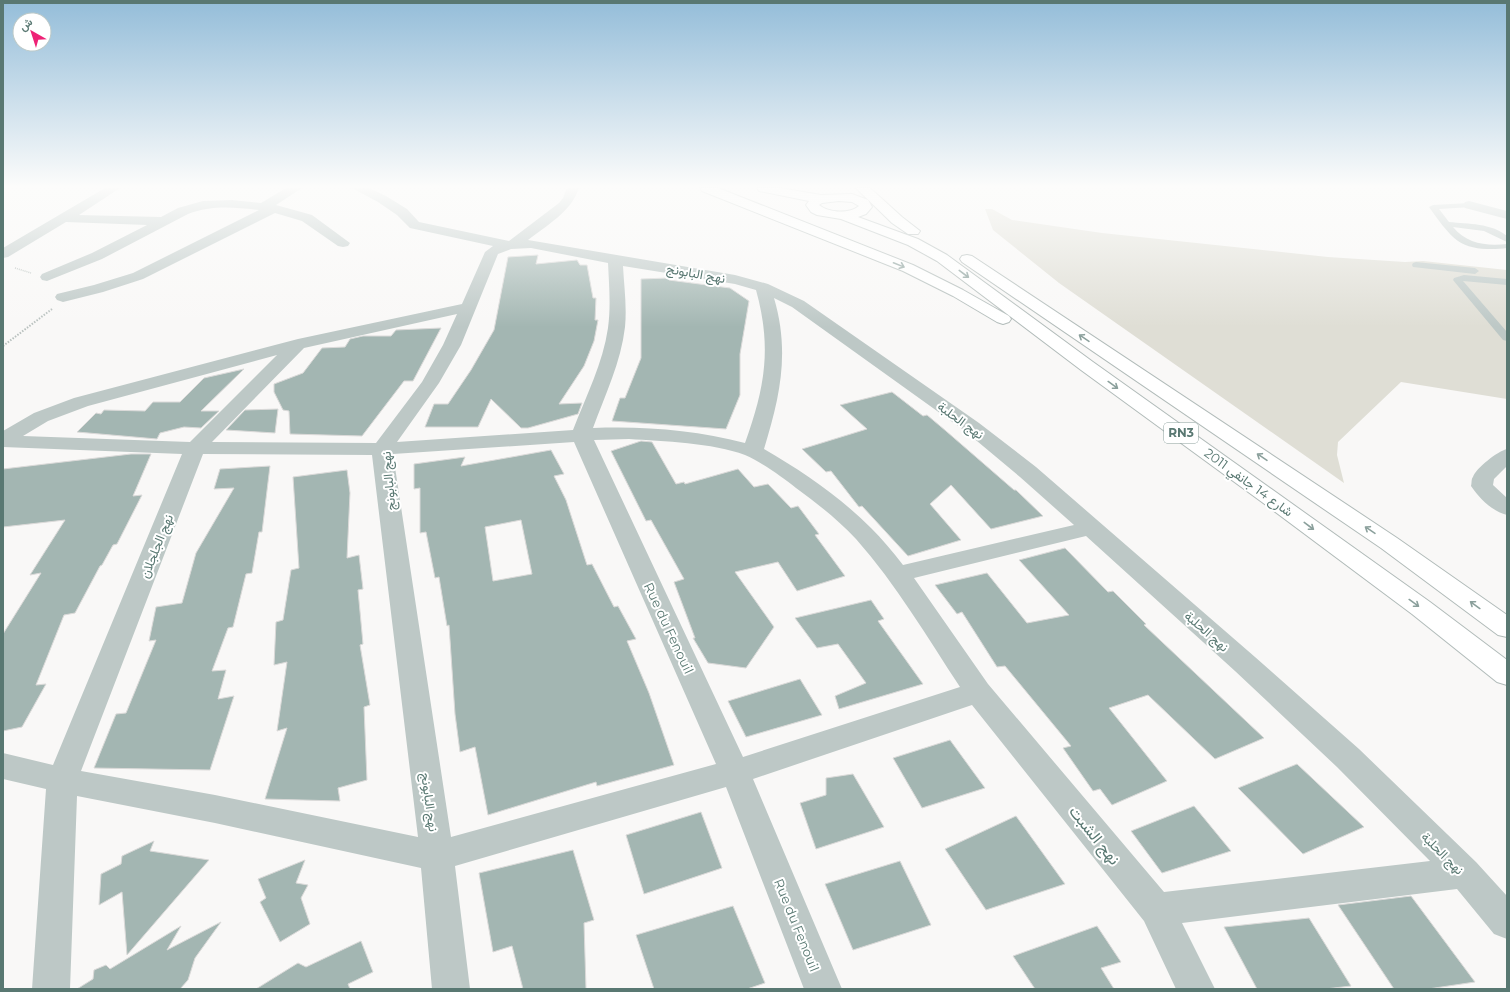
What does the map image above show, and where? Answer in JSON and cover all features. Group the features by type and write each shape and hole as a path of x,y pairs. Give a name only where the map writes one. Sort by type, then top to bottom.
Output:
{"highway":[{"path":"821,234 930,278 1087,366"},
{"name":"شارع 14 جانفي 2011","path":"894,234 936,254 1087,366 1274,500 1421,608 1507,674"},
{"name":"شارع 14 جانفي 2011","path":"920,234 972,262 1390,543 1507,628"}],"street":[{"path":"3,254 36,234"},
{"path":"47,277 98,256 139,234"},
{"path":"63,297 104,287 138,276 217,234"},
{"path":"330,234 342,243"},
{"path":"460,234 511,245 525,234"},
{"name":"نهج البابونج","path":"451,989 437,856 382,449 430,382 452,345 492,252 497,248 511,245 531,244 615,260 719,276 767,298"},
{"path":"581,435 612,351 617,316 615,260"},
{"path":"753,452 767,409 774,372 775,338 767,298"},
{"name":"نهج الحلبة","path":"767,298 798,304 972,427 1028,472 1239,658 1342,753 1464,873 1507,922"},
{"path":"3,440 25,425 41,417 81,402 298,344 468,307"},
{"name":"نهج الجلجلان","path":"51,989 62,780 195,448 298,344"},
{"path":"3,440 195,448 382,449 581,435 669,435 717,442 753,452 790,473 828,501 863,533 898,574 978,692 735,772 437,856 215,809 62,780 3,766"},
{"name":"Rue du Fenouil","path":"581,435 735,772 823,989"},
{"path":"1507,455 1483,477 1482,486 1495,500 1507,508"},
{"path":"898,574 1090,528"},
{"name":"نهج الشبت","path":"978,692 1156,910 1196,989"},
{"path":"1156,910 1464,873"}],"lane":[{"path":"1456,234 1460,239 1485,246 1507,246"},
{"path":"1416,265 1507,274"},
{"path":"1505,286 1494,281 1464,278 1457,280 1507,338"},
{"path":"1493,322 1507,323"}],"path":[{"path":"11,267 47,277"},
{"path":"3,346 52,309 63,297"}],"shaded area":[{"path":"998,234 1114,234 1328,257 1405,262 1423,261 1507,270 1507,399 1401,382 1338,442 1337,455 1344,483 1059,283"}],"building":[{"path":"538,255 536,264 577,260 580,265 587,265 593,298 596,298 595,320 598,320 594,341 584,366 559,404 582,403 578,414 528,428 521,428 491,399 478,427 425,427 434,404 448,404 471,370 494,330 508,257"},
{"path":"668,278 669,280 730,288 749,301 740,354 740,395 726,429 612,421 620,398 625,398 641,358 641,279"},
{"path":"441,328 413,381 404,381 362,436 290,434 289,411 283,410 274,392 274,384 303,373 322,348 345,347 350,339 363,336 391,336 396,330"},
{"path":"244,369 201,411 219,411 201,428 184,427 160,433 157,439 77,432 96,413 101,414 104,410 145,411 153,402 180,402 204,378"},
{"path":"892,392 923,416 927,415 1014,490 1016,490 1043,516 991,529 951,485 930,504 961,540 908,556 862,506 859,507 831,471 826,472 802,449 867,429 840,405"},
{"path":"278,409 275,433 226,430 245,410"},
{"path":"641,441 652,442 676,484 684,482 685,484 738,469 754,487 768,484 791,508 798,506 819,534 815,535 845,576 797,591 778,562 735,572 774,627 746,668 708,663 693,638 695,638 674,582 684,579 651,520 646,521 611,451"},
{"path":"551,450 564,474 554,476 566,500 587,565 592,564 614,607 618,606 636,639 627,641 649,693 674,765 597,786 596,782 488,815 475,747 460,752 455,714 449,625 447,626 439,577 435,578 426,532 420,533 420,488 414,489 414,464 465,457 461,466","holes":["521,520 532,574 493,581 485,527"]},
{"path":"131,454 151,454 133,496 142,495 117,544 113,545 100,566 75,613 64,615 36,685 46,684 22,727 3,731 3,634 41,573 30,575 65,520 3,527 3,469"},
{"path":"270,466 262,532 259,532 252,573 246,574 233,627 228,628 212,671 226,670 218,699 234,696 210,770 94,768 116,714 126,713 156,640 149,641 156,607 182,603 196,553 234,488 214,489 220,469"},
{"path":"347,470 350,493 347,558 359,555 363,589 358,590 363,644 360,645 370,705 364,707 367,780 338,788 340,801 265,799 287,728 277,731 287,662 274,665 276,622 283,620 291,570 299,568 293,477"},
{"path":"1065,548 1108,592 1113,591 1146,624 1144,625 1264,738 1215,759 1148,695 1109,708 1167,781 1112,805 1100,789 1093,791 1063,748 1071,746 1005,666 997,667 962,612 957,614 935,585 987,573 1027,623 1069,615 1019,560"},
{"path":"871,600 884,619 878,621 923,684 839,709 835,696 866,683 838,644 817,648 795,618"},
{"path":"800,679 822,715 746,737 728,701"},
{"path":"950,740 985,788 922,808 893,758"},
{"path":"1297,764 1364,827 1303,854 1238,788"},
{"path":"853,774 884,827 816,849 800,803 826,795 826,778"},
{"path":"1194,806 1231,851 1162,873 1131,831"},
{"path":"701,812 722,868 644,894 626,835"},
{"path":"1016,816 1065,884 986,910 945,849"},
{"path":"154,841 150,851 209,860 127,955 122,892 99,905 101,874 121,864 122,856"},
{"path":"573,850 594,920 584,923 586,989 523,989 512,946 493,952 479,873"},
{"path":"305,860 296,883 308,885 301,898 310,924 280,942 260,902 266,898 258,879"},
{"path":"900,861 931,925 853,950 825,884"},
{"path":"1411,896 1475,982 1428,989 1394,989 1338,905"},
{"path":"733,906 765,983 747,989 654,989 636,935"},
{"path":"1309,918 1351,986 1325,989 1257,989 1224,927"},
{"path":"221,922 195,958 188,980 180,989 77,989 93,979 94,970 106,965 110,969 181,926 167,950"},
{"path":"1097,926 1121,962 1101,968 1114,989 1035,989 1013,956"},
{"path":"361,941 373,972 348,984 350,989 256,989 298,963 306,967"}]}
